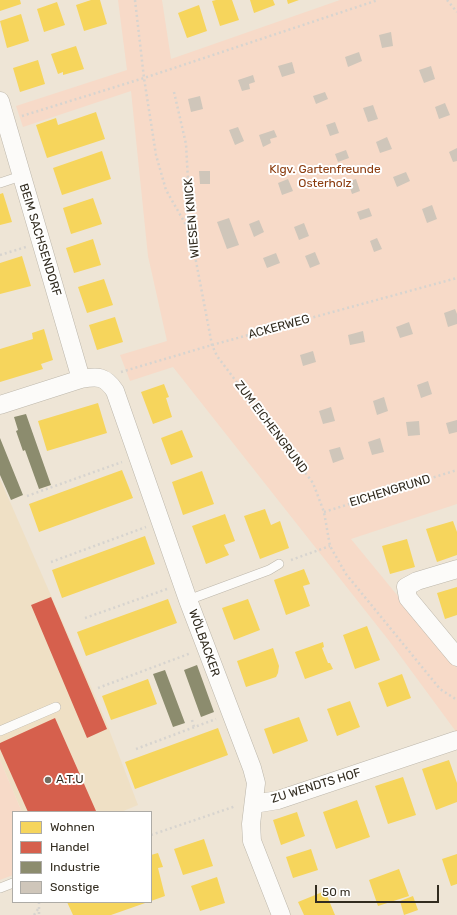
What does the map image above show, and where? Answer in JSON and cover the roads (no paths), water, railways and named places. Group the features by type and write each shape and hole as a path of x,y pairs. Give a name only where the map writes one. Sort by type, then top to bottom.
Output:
{"street":[{"name":"BEIM SACHSENDORF","path":"0,101 81,378"},
{"name":"WÖLBACKER","path":"81,378 101,378 109,382 115,391 206,648 254,775 256,783 251,824 252,841 281,915"},
{"path":"0,405 81,378"},
{"path":"457,569 417,581 406,587 408,598 457,657"},
{"name":"ZU WENDTS HOF","path":"254,804 278,800 457,740"}],"lane":[{"path":"0,183 22,176"},
{"path":"186,592 269,570 279,564"},
{"path":"0,731 56,707"},
{"path":"0,888 12,883"}],"place":[{"name":"A.T.U","path":"48,780"}],"park label":[{"name":"Klgv. Gartenfreunde Osterholz","path":"325,177"}]}
